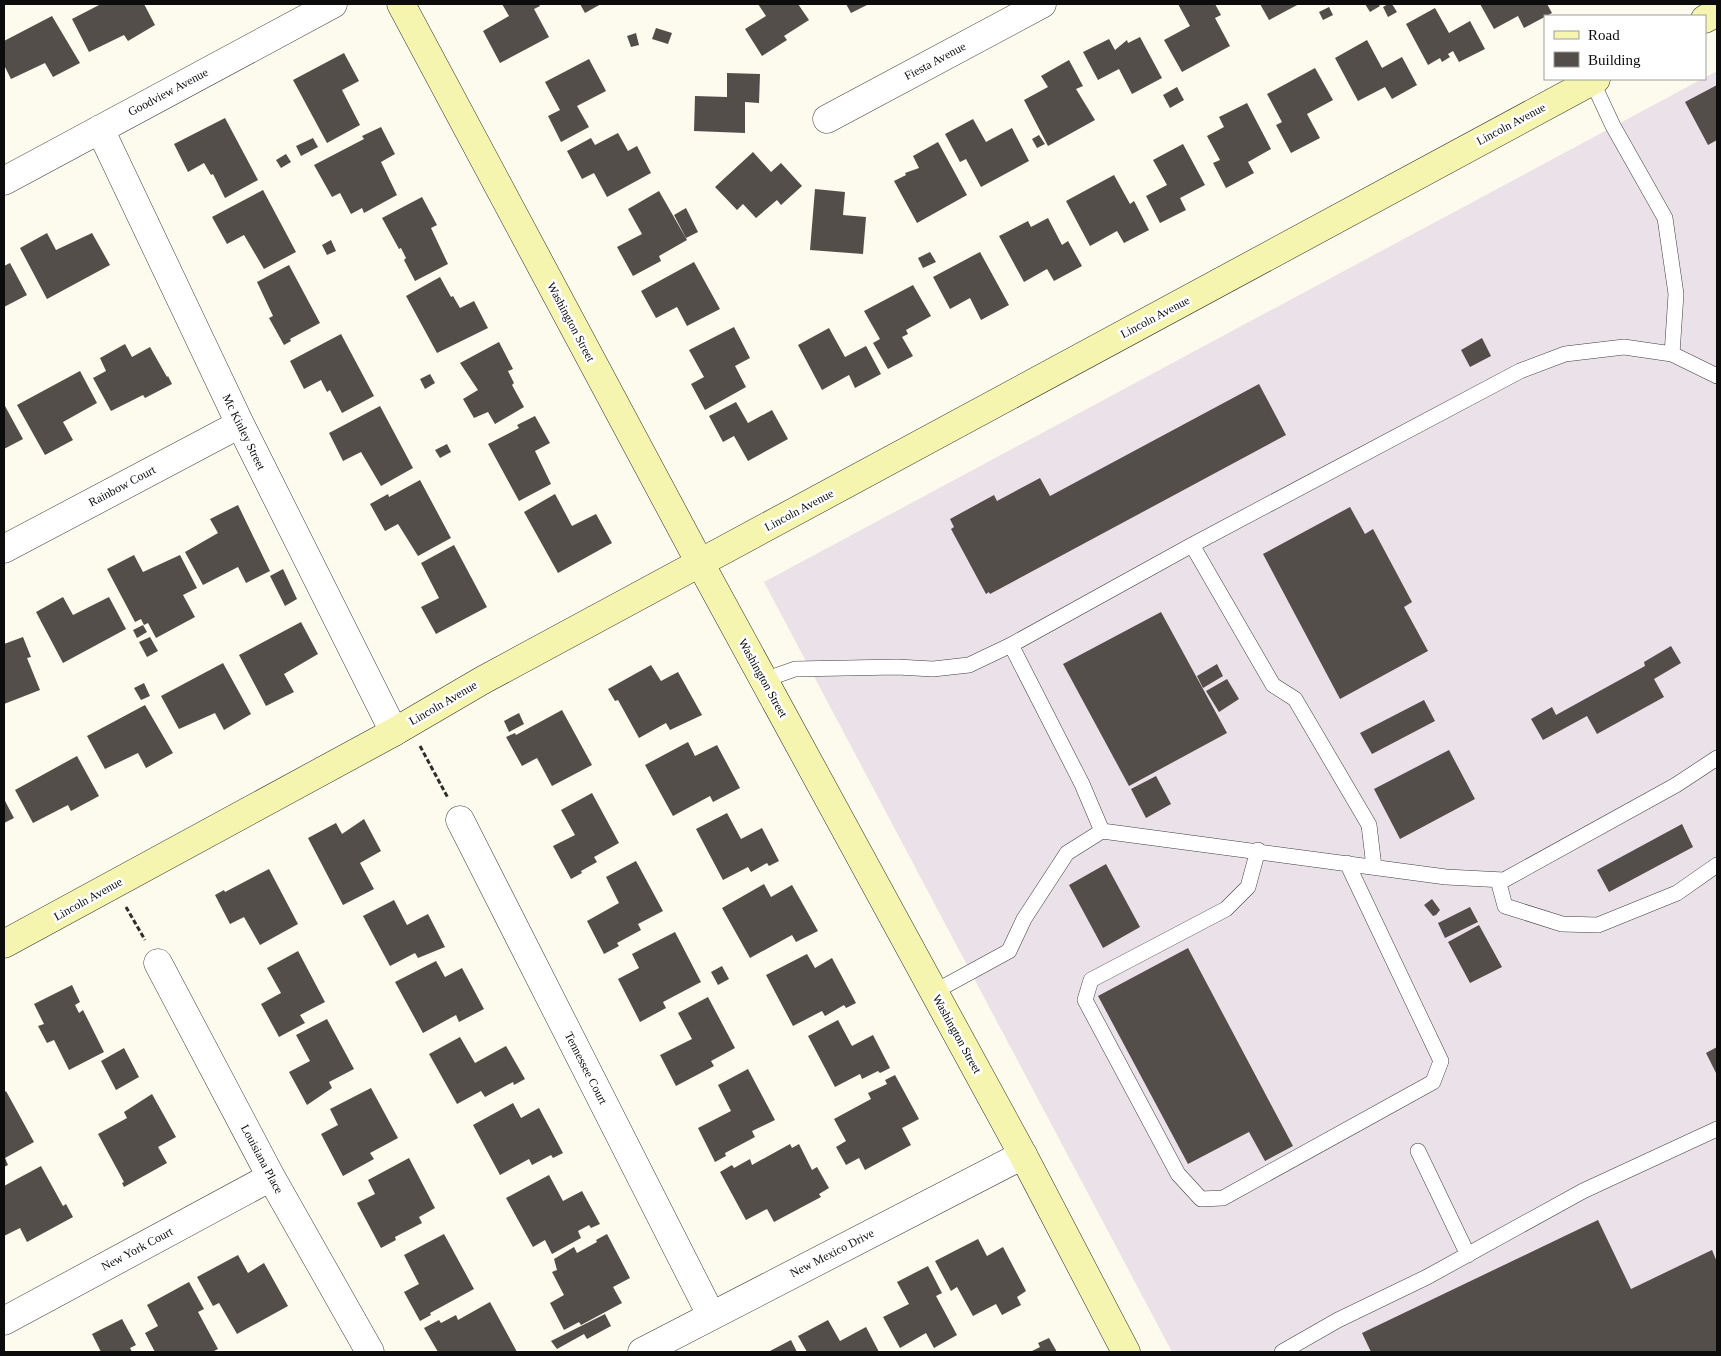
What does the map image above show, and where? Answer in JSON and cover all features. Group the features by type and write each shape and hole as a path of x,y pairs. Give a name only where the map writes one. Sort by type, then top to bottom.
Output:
{"street":[{"name":"Goodview Avenue","path":"4,181 333,4"},
{"name":"Washington Street","path":"401,4 700,563 1023,1155 1126,1352"},
{"name":"Fiesta Avenue","path":"827,119 1042,4"},
{"path":"1706,18 1717,12"},
{"name":"Lincoln Avenue","path":"4,944 401,728 483,680 1594,80"},
{"name":"Mc Kinley Street","path":"100,129 240,424 401,728"},
{"name":"Rainbow Court","path":"4,549 240,424"},
{"name":"Tennessee Court","path":"460,820 711,1315"},
{"name":"Louisiana Place","path":"158,963 271,1177 370,1352"},
{"name":"New Mexico Drive","path":"642,1352 1023,1155"},
{"name":"New York Court","path":"4,1321 271,1177"}],"lane":[{"path":"1594,80 1613,126 1665,218 1676,294 1672,354"},
{"path":"764,680 795,669 897,667 933,669 969,665 1011,645 1192,545 1520,371 1565,354 1624,347 1672,354 1717,376"},
{"path":"1192,545 1273,685 1296,699 1369,825 1374,867"},
{"path":"1011,645 1082,784 1102,831"},
{"path":"934,992 1009,951 1024,919 1068,853 1102,831 1258,850 1446,878 1504,880 1676,785 1717,758"},
{"path":"1258,850 1248,888 1226,909 1091,980 1085,1000 1178,1174 1201,1199 1223,1198 1433,1082 1441,1061 1347,863"},
{"path":"1498,880 1505,906 1562,924 1598,925 1677,893 1717,865"},
{"path":"1282,1352 1338,1320 1468,1254 1583,1191 1717,1129"},
{"path":"1418,1151 1468,1254"}],"path":[{"path":"401,728 460,820"},
{"path":"113,885 158,963"}],"shaded area":[{"path":"1717,71 1717,1352 1172,1352 764,582 1700,80 1706,80 1706,77"}],"building":[{"path":"101,4 144,4 155,25 128,41 124,35 89,52 72,19"},
{"path":"502,4 539,4 540,6 534,9 549,37 500,63 483,31 509,16"},
{"path":"580,4 601,4 585,13"},
{"path":"758,4 798,4 809,20 784,36 787,40 762,56 745,29 766,16"},
{"path":"846,4 869,4 851,13"},
{"path":"1178,4 1215,4 1221,15 1215,18 1230,46 1182,72 1164,40 1190,26"},
{"path":"1260,4 1299,4 1269,20"},
{"path":"1365,4 1378,4 1380,6 1370,12"},
{"path":"1392,4 1397,12 1388,17 1383,7"},
{"path":"1480,4 1547,4 1552,13 1544,15 1544,17 1524,28 1518,16 1494,29"},
{"path":"1329,7 1333,15 1323,20 1319,12"},
{"path":"1435,8 1449,33 1470,21 1485,49 1459,62 1453,51 1448,54 1450,57 1442,62 1440,58 1428,65 1406,24"},
{"path":"52,16 80,63 53,77 45,63 11,79 4,65 4,41"},
{"path":"656,28 672,33 668,44 652,39"},
{"path":"636,33 639,45 631,47 627,36"},
{"path":"1140,37 1162,78 1132,94 1119,69 1098,80 1083,52 1109,39 1115,50 1127,40 1128,43"},
{"path":"1367,40 1382,68 1402,57 1417,85 1392,99 1385,87 1358,101 1335,58"},
{"path":"344,53 359,81 342,90 360,125 327,143 293,80"},
{"path":"589,59 606,91 577,106 589,127 561,142 548,116 560,110 545,82"},
{"path":"1069,60 1083,86 1076,89 1095,120 1048,146 1024,100 1048,87 1041,76"},
{"path":"1315,68 1333,100 1307,114 1320,138 1291,153 1276,125 1282,122 1267,94"},
{"path":"727,73 760,74 759,103 745,102 745,133 694,131 695,96 727,97"},
{"path":"1717,85 1717,140 1708,145 1685,102"},
{"path":"1177,87 1184,100 1170,108 1163,95"},
{"path":"1247,103 1271,149 1248,162 1254,173 1226,188 1213,163 1220,160 1207,136 1224,127 1219,117"},
{"path":"225,118 258,180 225,198 213,174 211,175 204,163 188,172 174,144"},
{"path":"973,119 986,142 1012,128 1029,161 981,187 966,159 960,162 945,134"},
{"path":"381,127 395,154 381,162 397,195 364,213 362,208 351,214 340,193 332,197 314,165 364,139 362,136"},
{"path":"618,133 628,151 637,146 651,173 607,197 594,173 582,179 567,151 591,138 595,145"},
{"path":"1039,135 1045,144 1037,148 1032,139"},
{"path":"313,138 318,147 301,156 296,146"},
{"path":"938,142 967,195 917,223 894,181 906,175 905,173 919,168 913,156"},
{"path":"1183,144 1205,185 1180,198 1186,210 1160,223 1146,196 1167,185 1153,160"},
{"path":"753,152 771,172 781,163 802,186 781,205 777,200 756,218 743,204 737,210 715,187"},
{"path":"286,154 291,162 281,168 276,160"},
{"path":"1114,175 1130,204 1134,201 1149,230 1124,243 1117,231 1090,246 1066,201"},
{"path":"815,189 845,192 843,215 866,217 863,254 810,250"},
{"path":"263,190 296,252 264,269 244,235 227,244 212,217"},
{"path":"659,191 687,240 659,256 661,261 633,276 617,247 642,234 628,209"},
{"path":"422,197 437,225 431,228 448,264 415,281 404,260 406,258 401,248 399,249 382,218"},
{"path":"686,208 698,232 686,238 674,215"},
{"path":"1048,218 1062,245 1068,241 1082,266 1054,281 1047,269 1024,282 999,236 1028,221 1031,227"},
{"path":"47,233 56,250 92,233 110,265 47,299 20,248"},
{"path":"331,240 336,251 327,255 322,245"},
{"path":"930,252 936,262 923,268 918,258"},
{"path":"980,252 1009,305 981,320 970,298 950,309 933,277"},
{"path":"694,262 720,309 687,326 677,307 656,318 641,291"},
{"path":"10,263 27,295 4,307 4,266"},
{"path":"289,265 320,323 290,339 291,341 284,345 269,318 273,316 257,282"},
{"path":"440,277 451,297 453,296 460,308 474,301 488,328 437,353 406,296"},
{"path":"913,285 931,316 906,330 908,334 902,337 913,356 888,369 873,343 880,339 864,311"},
{"path":"734,327 750,358 735,366 746,387 705,410 691,384 704,377 689,350"},
{"path":"829,328 845,357 866,346 881,374 855,388 849,375 822,390 798,345"},
{"path":"341,334 374,396 342,413 330,390 327,392 321,380 304,389 290,361"},
{"path":"1482,338 1491,356 1470,367 1461,350"},
{"path":"499,342 513,369 508,371 514,383 512,385 524,407 495,424 488,412 474,418 463,399 478,390 460,363"},
{"path":"125,344 132,357 150,347 172,384 145,398 143,395 111,411 93,378 106,371 100,358"},
{"path":"80,371 97,403 63,422 73,440 45,455 17,405"},
{"path":"430,374 435,383 425,389 420,379"},
{"path":"1259,384 1286,435 990,594 989,592 986,594 951,529 954,527 950,519 994,495 997,501 1040,478 1050,496"},
{"path":"736,402 748,423 772,410 788,439 748,461 734,436 723,442 709,416"},
{"path":"380,406 413,468 381,486 361,452 343,461 329,433"},
{"path":"4,407 23,439 4,449"},
{"path":"535,416 550,443 535,451 551,484 519,501 488,444 519,428 517,425"},
{"path":"447,444 451,452 440,458 435,450"},
{"path":"420,480 451,538 418,556 398,524 385,531 370,504 388,494 389,497"},
{"path":"555,494 572,526 596,514 612,543 558,573 524,512"},
{"path":"238,505 270,571 246,583 238,567 203,585 185,552 218,533 210,519"},
{"path":"1350,507 1365,534 1373,529 1412,602 1404,607 1428,651 1340,699 1263,554"},
{"path":"454,545 487,607 436,634 421,607 439,598 421,563"},
{"path":"134,555 143,572 180,555 197,588 183,595 195,617 156,638 148,623 144,625 141,619 135,622 107,569"},
{"path":"283,569 297,599 285,606 270,576"},
{"path":"63,597 73,615 109,597 126,629 63,663 36,612"},
{"path":"1161,612 1227,733 1129,786 1063,664"},
{"path":"301,622 318,654 284,674 294,692 266,706 239,655"},
{"path":"143,625 147,632 137,638 133,630"},
{"path":"23,637 31,657 27,658 40,690 4,704 4,644"},
{"path":"150,637 158,651 147,657 139,642"},
{"path":"1671,646 1681,663 1654,679 1664,697 1597,734 1587,716 1543,740 1531,719 1552,707 1556,715 1645,666 1644,662"},
{"path":"223,663 251,714 224,730 215,713 179,729 161,696"},
{"path":"1217,664 1223,676 1203,688 1197,676"},
{"path":"651,665 661,681 678,672 702,715 670,730 666,723 639,738 618,700 615,701 608,689"},
{"path":"1227,679 1239,699 1219,712 1206,691"},
{"path":"144,683 150,696 141,700 134,688"},
{"path":"1424,700 1435,721 1372,754 1360,733"},
{"path":"145,705 173,753 146,768 138,753 105,769 87,736"},
{"path":"562,710 592,765 552,786 537,758 522,766 506,737 515,733 516,735"},
{"path":"519,713 524,724 509,732 504,721"},
{"path":"688,742 695,756 717,745 740,788 713,802 710,796 673,816 645,765"},
{"path":"1449,750 1475,799 1400,839 1374,789"},
{"path":"77,756 99,796 71,811 68,805 33,823 15,790"},
{"path":"1156,776 1171,804 1146,818 1131,789"},
{"path":"592,793 619,843 594,857 597,862 571,879 553,846 575,835 561,810"},
{"path":"4,799 14,818 4,823"},
{"path":"727,813 741,839 762,828 779,861 769,866 767,863 751,872 748,867 723,880 696,829"},
{"path":"364,819 381,851 360,863 374,889 343,905 308,838 336,823 342,834"},
{"path":"1682,824 1693,847 1609,892 1597,870"},
{"path":"636,861 663,911 638,924 641,930 617,943 619,946 604,954 587,921 619,903 606,877"},
{"path":"1106,864 1140,927 1103,948 1069,885"},
{"path":"269,869 298,924 260,945 244,917 230,924 215,895 224,890 225,892"},
{"path":"764,884 771,897 792,885 818,931 796,942 792,935 750,958 722,908"},
{"path":"1432,899 1440,910 1433,916 1424,905"},
{"path":"394,900 407,925 428,914 445,947 418,958 415,953 390,966 363,916"},
{"path":"1470,907 1478,922 1445,938 1438,923"},
{"path":"1479,925 1502,967 1470,983 1448,942"},
{"path":"675,932 701,982 663,1002 666,1008 640,1022 618,979 639,968 632,954"},
{"path":"1188,948 1293,1146 1265,1161 1249,1132 1188,1164 1098,996"},
{"path":"298,951 325,1002 300,1015 305,1023 279,1037 261,1004 281,993 267,968"},
{"path":"807,954 815,968 832,958 856,1003 846,1008 844,1005 825,1016 822,1011 793,1026 766,975"},
{"path":"436,961 445,977 462,968 484,1009 459,1022 456,1015 423,1033 395,982"},
{"path":"722,966 729,979 718,985 711,972"},
{"path":"72,985 80,1002 75,1005 79,1013 83,1010 104,1052 69,1070 54,1040 47,1043 38,1026 44,1024 34,1004"},
{"path":"708,997 735,1048 711,1061 714,1066 676,1086 660,1055 692,1039 678,1013"},
{"path":"327,1019 354,1069 329,1082 332,1088 307,1105 289,1072 310,1061 296,1035"},
{"path":"838,1020 852,1046 873,1035 890,1068 880,1073 878,1071 862,1079 860,1074 835,1087 808,1036"},
{"path":"460,1037 475,1063 506,1046 525,1079 514,1085 513,1082 485,1097 481,1091 457,1104 429,1054"},
{"path":"1717,1047 1717,1075 1706,1053"},
{"path":"124,1048 139,1077 116,1090 101,1061"},
{"path":"748,1069 775,1120 752,1131 755,1137 725,1153 726,1156 715,1162 698,1128 731,1111 718,1085"},
{"path":"895,1075 919,1119 902,1128 911,1145 865,1170 859,1158 846,1165 836,1147 846,1141 834,1119 871,1099 868,1093 887,1084 885,1080"},
{"path":"371,1088 398,1138 370,1153 374,1159 343,1176 321,1134 338,1125 330,1109"},
{"path":"6,1091 34,1142 5,1158 8,1165 4,1167 4,1093"},
{"path":"152,1094 176,1137 158,1147 167,1163 124,1187 122,1183 124,1182 98,1134 127,1118 124,1112"},
{"path":"513,1103 521,1118 539,1108 563,1153 553,1158 551,1155 532,1165 529,1159 500,1175 473,1125"},
{"path":"790,1144 792,1148 799,1144 812,1170 817,1167 829,1188 819,1194 821,1197 774,1222 767,1209 746,1220 720,1172 732,1165 734,1168 750,1159 752,1165"},
{"path":"409,1158 435,1208 419,1217 422,1223 395,1237 396,1240 381,1248 357,1203 375,1194 368,1180"},
{"path":"41,1166 63,1206 66,1204 73,1217 27,1242 20,1228 4,1236 4,1186"},
{"path":"549,1175 563,1201 582,1191 600,1224 591,1228 589,1225 578,1231 581,1238 552,1254 545,1240 533,1247 506,1198"},
{"path":"1598,1220 1631,1289 1712,1250 1717,1262 1717,1352 1371,1352 1362,1333"},
{"path":"444,1234 474,1289 430,1313 431,1315 420,1321 404,1292 419,1284 404,1255"},
{"path":"607,1234 630,1278 613,1287 622,1303 581,1325 579,1322 564,1330 550,1303 564,1295 552,1272 557,1270 554,1259 574,1247 577,1253"},
{"path":"978,1239 987,1256 1003,1247 1026,1291 1017,1297 1021,1305 1002,1315 996,1304 973,1316 957,1287 951,1291 935,1261"},
{"path":"238,1255 248,1273 264,1263 288,1306 237,1334 219,1303 213,1306 197,1277"},
{"path":"928,1266 942,1293 936,1296 957,1335 934,1348 926,1333 900,1348 883,1317 909,1304 897,1282"},
{"path":"189,1282 204,1309 198,1312 218,1349 212,1352 155,1352 145,1333 158,1326 147,1305"},
{"path":"490,1302 517,1352 438,1352 424,1328 439,1320 441,1323 456,1315 458,1320"},
{"path":"605,1314 611,1326 587,1339 584,1334 557,1349 551,1341"},
{"path":"122,1319 136,1345 130,1348 132,1352 101,1352 92,1334"},
{"path":"828,1320 840,1341 866,1327 879,1352 807,1352 798,1336"},
{"path":"1049,1338 1057,1352 1030,1352 1040,1347 1038,1343"},
{"path":"791,1340 797,1352 768,1352"}]}
